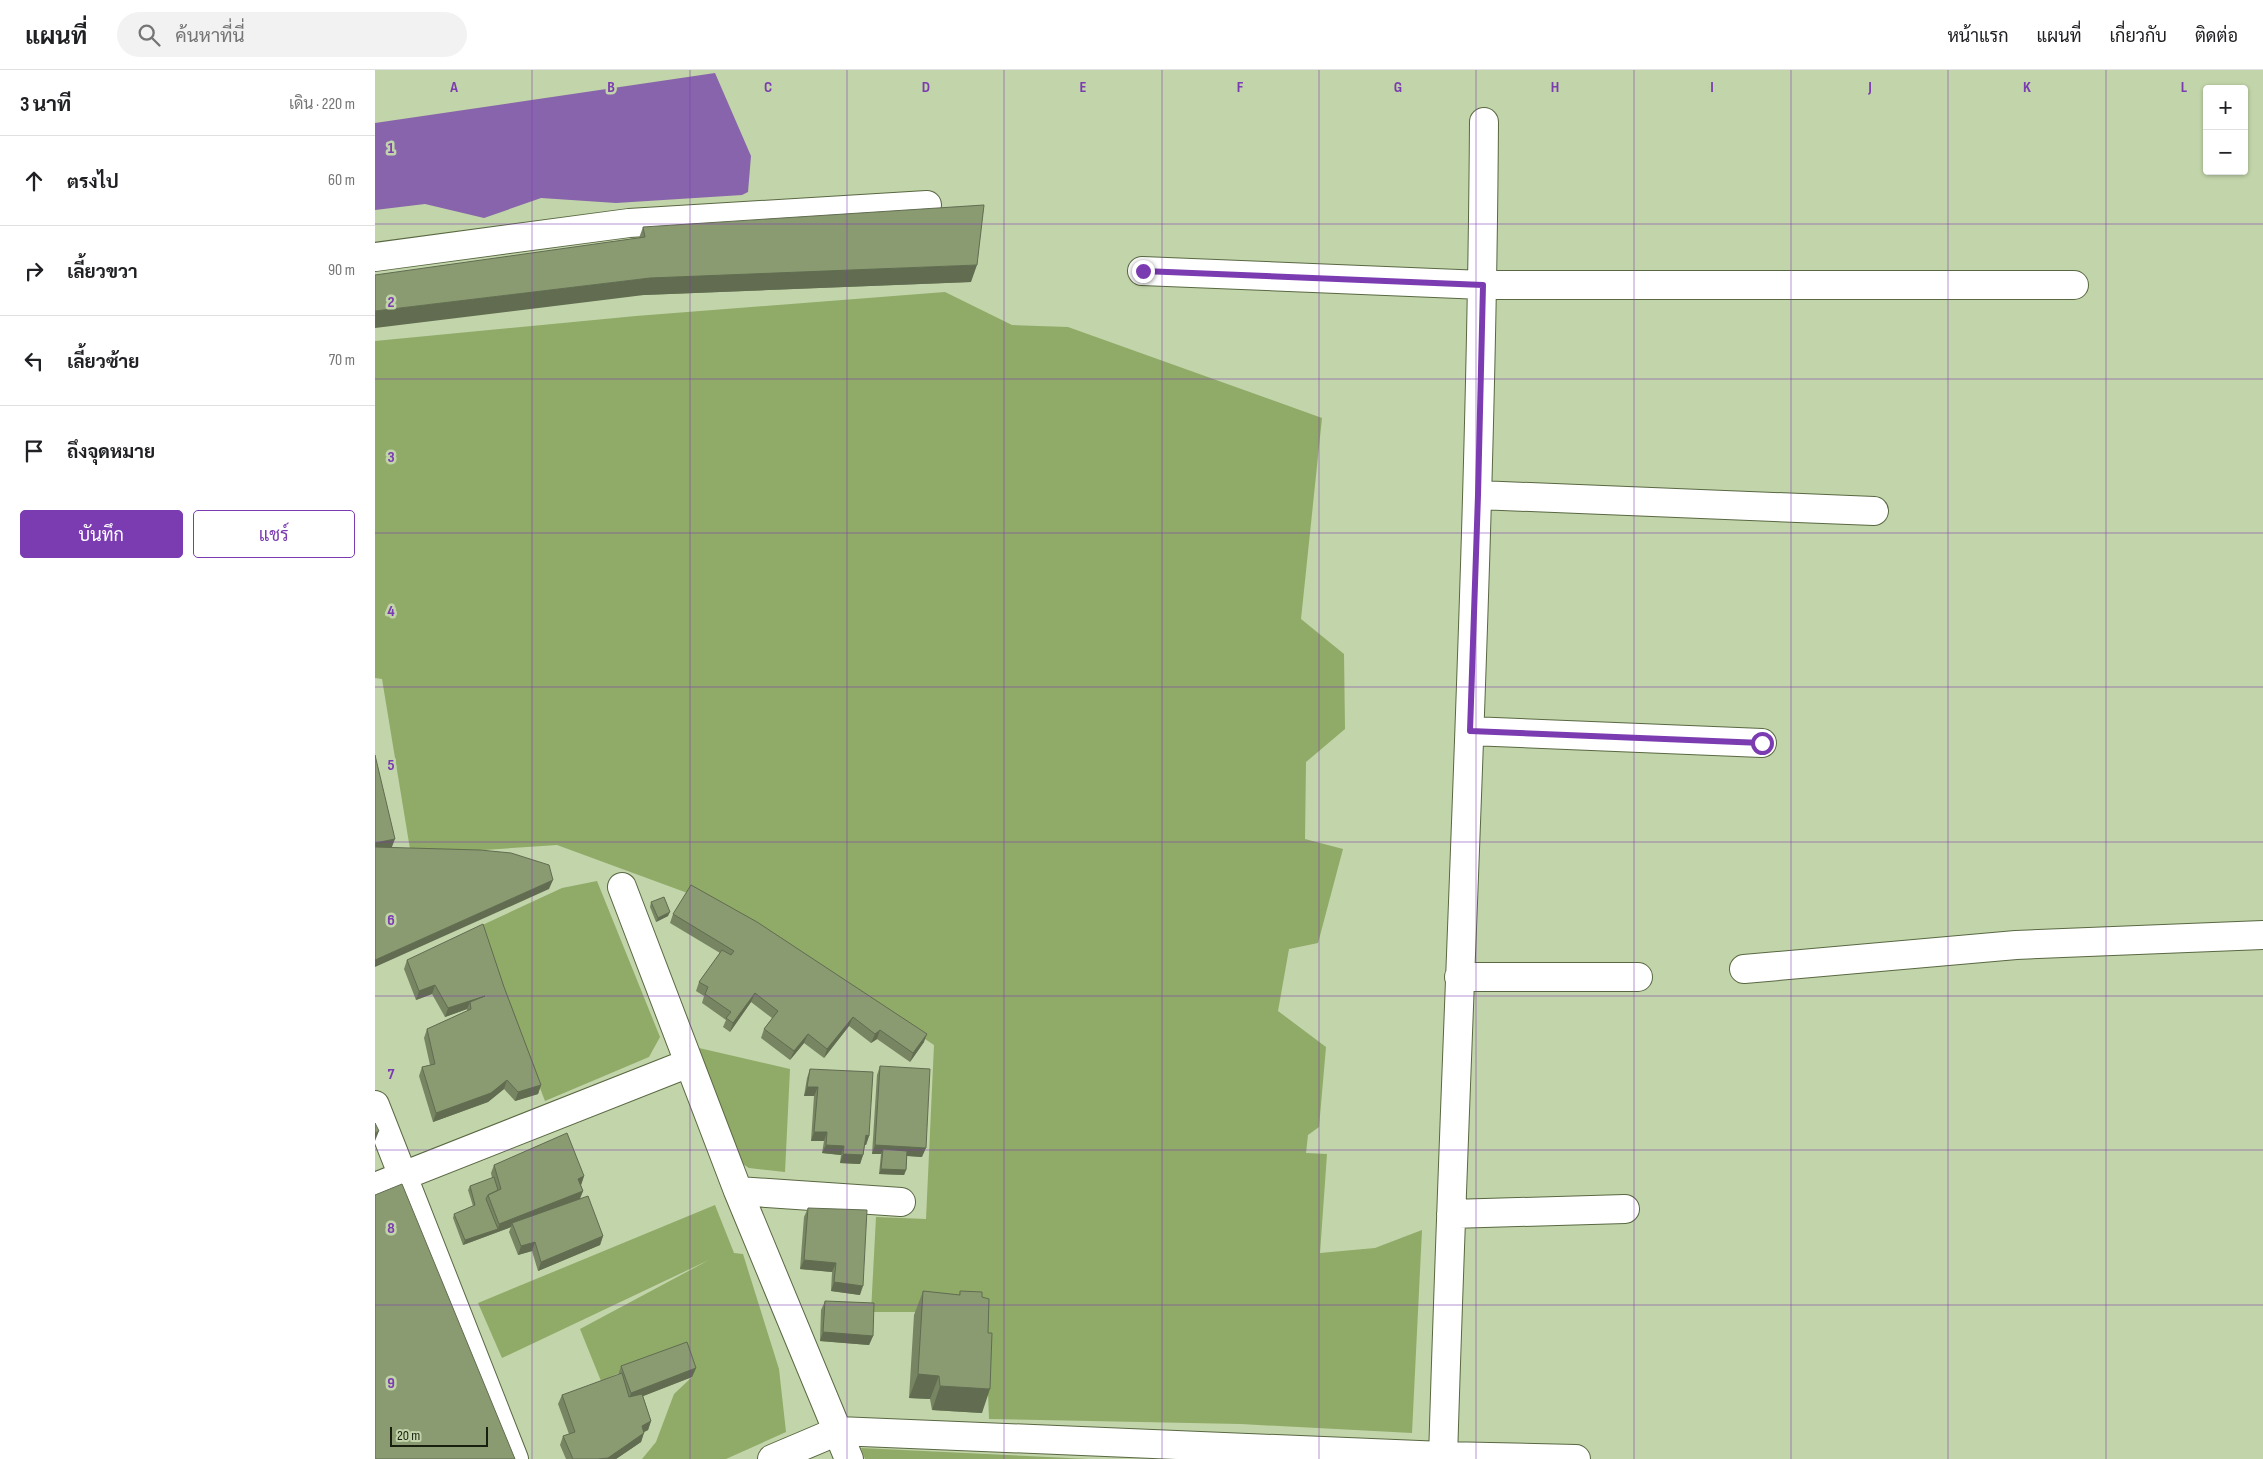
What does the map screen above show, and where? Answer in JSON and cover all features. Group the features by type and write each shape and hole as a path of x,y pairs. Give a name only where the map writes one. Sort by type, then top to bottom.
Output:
{"street":[{"path":"1443,1458 1478,495 1483,285 1484,122"},
{"path":"375,257 629,224 927,205"},
{"path":"1143,271 1483,285 2074,286"},
{"path":"1478,495 1874,512"},
{"path":"1470,731 1762,743"},
{"path":"621,887 738,1191 849,1459"},
{"path":"1745,969 2015,945 2263,935"},
{"path":"1459,978 1638,977"},
{"path":"375,1186 689,1063"},
{"path":"375,1105 514,1459"},
{"path":"738,1191 901,1202"},
{"path":"1451,1214 1625,1209"},
{"path":"772,1459 839,1431 1443,1458 1576,1459"}],"green space":[{"path":"945,292 1012,325 1068,327 1322,418 1301,619 1344,654 1345,729 1306,762 1305,839 1343,849 1318,943 1289,949 1278,1011 1326,1047 1319,1127 1308,1135 1306,1153 1327,1154 1320,1253 1375,1248 1422,1230 1412,1433 1241,1424 989,1419 985,1312 871,1312 876,1217 926,1219 934,1045 731,909 557,845 411,855 382,679 375,678 375,341 636,316"},
{"path":"597,881 660,1037 649,1057 545,1101 478,927 562,888"},
{"path":"699,1048 790,1069 785,1172 749,1168 736,1160"},
{"path":"715,1205 734,1253 743,1254 779,1369 786,1432 726,1459 642,1459 656,1442 674,1394 692,1377 669,1351 601,1381 580,1329 709,1260 502,1358 478,1303"},
{"path":"861,1448 1089,1459 865,1459"}],"shaded area":[{"path":"715,73 751,156 748,192 742,195 616,203 541,198 484,218 425,204 375,210 375,123"}],"building":[{"path":"984,205 977,265 650,278 375,311 375,275 645,237 643,227"},
{"path":"375,755 395,839 375,843"},
{"path":"375,847 480,850 511,853 549,865 553,880 375,960"},
{"path":"691,885 757,922 927,1034 913,1053 880,1030 875,1034 853,1017 827,1049 808,1034 794,1051 764,1029 778,1011 755,993 733,1023 726,1018 731,1012 705,994 708,987 699,982 722,950 731,955 734,951 673,914"},
{"path":"664,897 670,912 658,918 651,902"},
{"path":"483,924 504,987 541,1085 518,1092 507,1080 491,1093 436,1113 422,1067 435,1064 427,1029 471,1009 470,1002 485,996 448,1008 435,985 419,991 407,960"},
{"path":"880,1066 930,1069 926,1148 875,1145"},
{"path":"810,1069 873,1072 869,1136 866,1135 863,1155 843,1154 844,1146 826,1145 827,1132 814,1132 818,1087 807,1087"},
{"path":"375,1123 379,1131 375,1133"},
{"path":"567,1133 584,1176 578,1179 583,1191 499,1224 488,1195 501,1189 494,1165"},
{"path":"883,1149 907,1151 906,1170 881,1169"},
{"path":"494,1177 498,1190 488,1195 486,1199 498,1229 465,1240 454,1214 475,1205 470,1186"},
{"path":"402,1184 515,1459 376,1459 375,1457 375,1195"},
{"path":"588,1196 603,1236 541,1262 535,1242 521,1246 512,1223"},
{"path":"808,1208 867,1210 863,1286 834,1282 836,1263 804,1260"},
{"path":"923,1291 960,1295 960,1291 982,1292 982,1297 989,1299 988,1333 992,1333 990,1389 940,1386 939,1376 918,1374"},
{"path":"825,1301 874,1303 873,1336 823,1332"},
{"path":"687,1342 696,1368 631,1393 621,1366"},
{"path":"622,1373 629,1397 642,1394 651,1421 642,1426 644,1433 608,1458 573,1459 563,1436 575,1432 562,1395"}],"route":[{"path":"1143,271 1483,285 1470,731 1762,743"}]}
